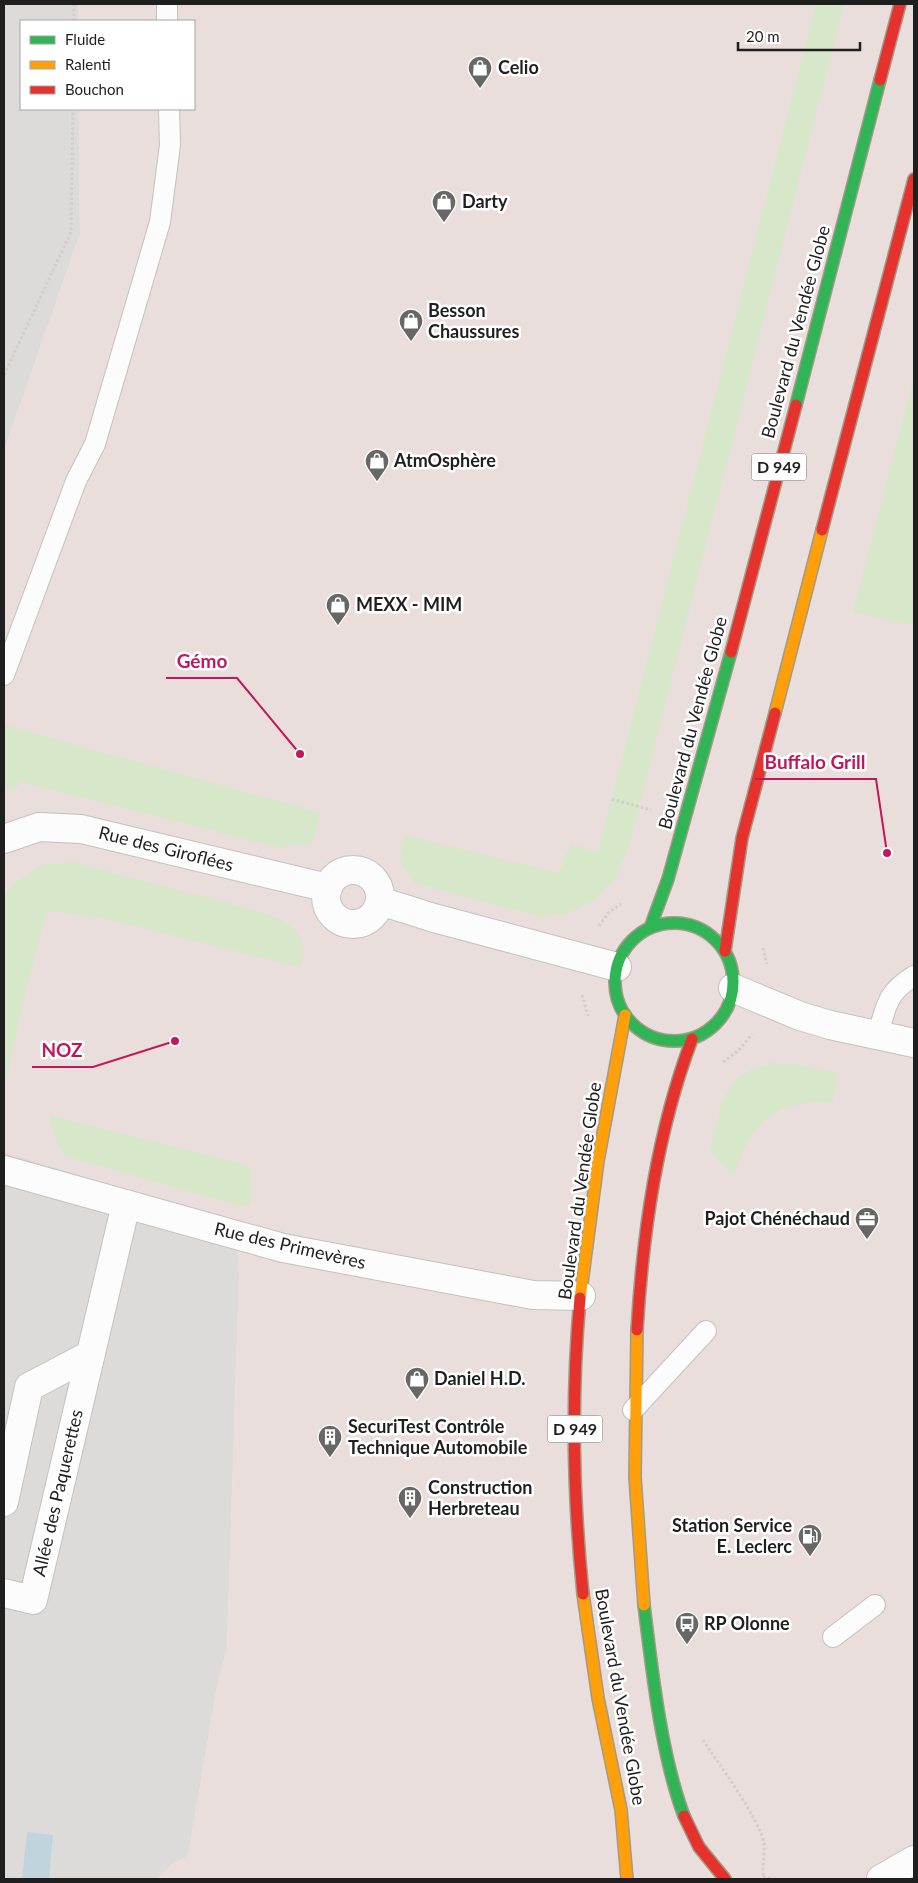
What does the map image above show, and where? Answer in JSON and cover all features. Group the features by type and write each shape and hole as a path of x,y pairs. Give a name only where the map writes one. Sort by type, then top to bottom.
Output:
{"main road":[{"name":"Boulevard du Vendée Globe","path":"650,928 665,886 717,707 900,4"},
{"path":"725,951 742,838 914,179"},
{"path":"671,923 692,925 710,936 725,951 730,963 734,988 729,1005 720,1020 708,1031 692,1039 673,1041 654,1038 638,1029 625,1014 618,1000 616,984 617,967 624,952 636,938 650,928 671,923"},
{"name":"Boulevard du Vendée Globe","path":"625,1014 598,1162 581,1296 574,1438 583,1594 598,1698 624,1821 627,1879"},
{"name":"Boulevard du Vendée Globe","path":"692,1039 678,1075 658,1152 649,1209 641,1277 634,1410 641,1571 647,1636 664,1738 685,1818 696,1842 725,1879"}],"street":[{"name":"Rue des Giroflées","path":"4,839 39,826 81,829 328,888"},
{"path":"352,870 362,871 375,881 379,889 380,901 376,912 361,923 349,924 337,919 330,911 326,896 328,888 340,873 352,870"},
{"path":"380,901 617,967"},
{"path":"734,988 830,1025 914,1043"},
{"name":"Rue des Primevères","path":"4,1170 284,1248 533,1295 581,1296"},
{"name":"Allée des Paquerettes","path":"4,1593 34,1600 126,1204"},
{"path":"4,1502 29,1387 90,1355"},
{"path":"881,1879 914,1860"}],"lane":[{"path":"167,4 168,20"},
{"path":"4,676 76,481 94,444 160,222 170,145 169,110"},
{"path":"878,1035 887,999 894,990 914,976"},
{"path":"634,1410 706,1331"},
{"path":"833,1636 875,1605"}],"path":[{"path":"74,4 74,20"},
{"path":"4,374 71,232 73,110"},
{"path":"612,799 654,811"},
{"path":"618,1056 599,1036 583,1003 580,981 583,959 593,934 609,912 647,889 665,886"},
{"path":"678,1075 701,1071 723,1061 738,1050 751,1036 761,1020 767,1002 769,975 764,948 751,924 732,904"},
{"path":"721,1068 723,1061"},
{"path":"699,1734 760,1831 764,1843 763,1878"}],"shaded area":[{"path":"4,4 78,4 78,20 20,20 20,110 79,110 80,234 4,451"},
{"path":"78,4 914,4 914,1879 157,1879 173,1864 188,1856 217,1687 227,1649 239,1275 238,1223 4,1152 4,451 80,234 79,110 195,110 195,20 78,20"},
{"path":"4,1152 238,1223 239,1275 227,1649 217,1687 188,1856 173,1864 157,1879 4,1879"}],"green space":[{"path":"816,4 844,4 630,842 616,877 594,900 569,913 541,917 415,883 403,866 401,850 404,835 559,873 570,844 598,852"},
{"path":"914,377 914,626 853,612"},
{"path":"5,725 321,813 311,845 291,843 284,849 21,782 12,792 4,783"},
{"path":"76,863 258,911 279,919 288,924 299,936 302,945 300,967 99,917 47,911 22,1006 4,1090 4,896 16,881 44,864"},
{"path":"772,1063 795,1064 839,1073 832,1103 795,1105 780,1110 767,1118 748,1142 734,1176 710,1152 722,1104 731,1086 737,1079 753,1069"},
{"path":"49,1115 250,1166 251,1200 249,1205 241,1206 65,1156 56,1140"}],"water":[{"path":"27,1832 53,1835 49,1879 22,1879"}],"traffic: fast":[{"path":"796,405 880,80"},
{"path":"650,928 668,879 731,652"},
{"path":"674,923 685,924 707,933 723,949 732,971 733,982 732,993 723,1015 707,1031 685,1040 674,1041 663,1040 641,1031 625,1015 616,993 615,982 616,971 625,949 641,933 663,924 674,923"},
{"path":"644,1605 663,1740 684,1816"}],"traffic: slow":[{"path":"775,713 822,530"},
{"path":"580,1298 598,1161 625,1015"},
{"path":"637,1330 635,1477 644,1605"},
{"path":"583,1594 598,1698 621,1810 627,1879"}],"traffic: jam":[{"path":"880,80 900,4"},
{"path":"822,530 914,179"},
{"path":"731,652 796,405"},
{"path":"725,951 742,838 775,713"},
{"path":"637,1330 643,1256 654,1182 669,1110 692,1039"},
{"path":"580,1298 575,1372 574,1446 583,1594"},
{"path":"684,1816 699,1847 725,1879"}],"place":[{"name":"Celio","path":"480,89"},
{"name":"Darty","path":"444,223"},
{"name":"Besson Chaussures","path":"411,342"},
{"name":"AtmOsphère","path":"377,482"},
{"name":"MEXX - MIM","path":"338,626"},
{"name":"Gémo","path":"300,754"},
{"name":"Buffalo Grill","path":"887,853"},
{"name":"NOZ","path":"175,1041"},
{"name":"Pajot Chénéchaud","path":"867,1240"},
{"name":"Daniel H.D.","path":"417,1400"},
{"name":"SecuriTest Contrôle Technique Automobile","path":"330,1458"},
{"name":"Construction Herbreteau","path":"410,1519"},
{"name":"Station Service E. Leclerc","path":"810,1557"},
{"name":"RP Olonne","path":"687,1645"}]}
